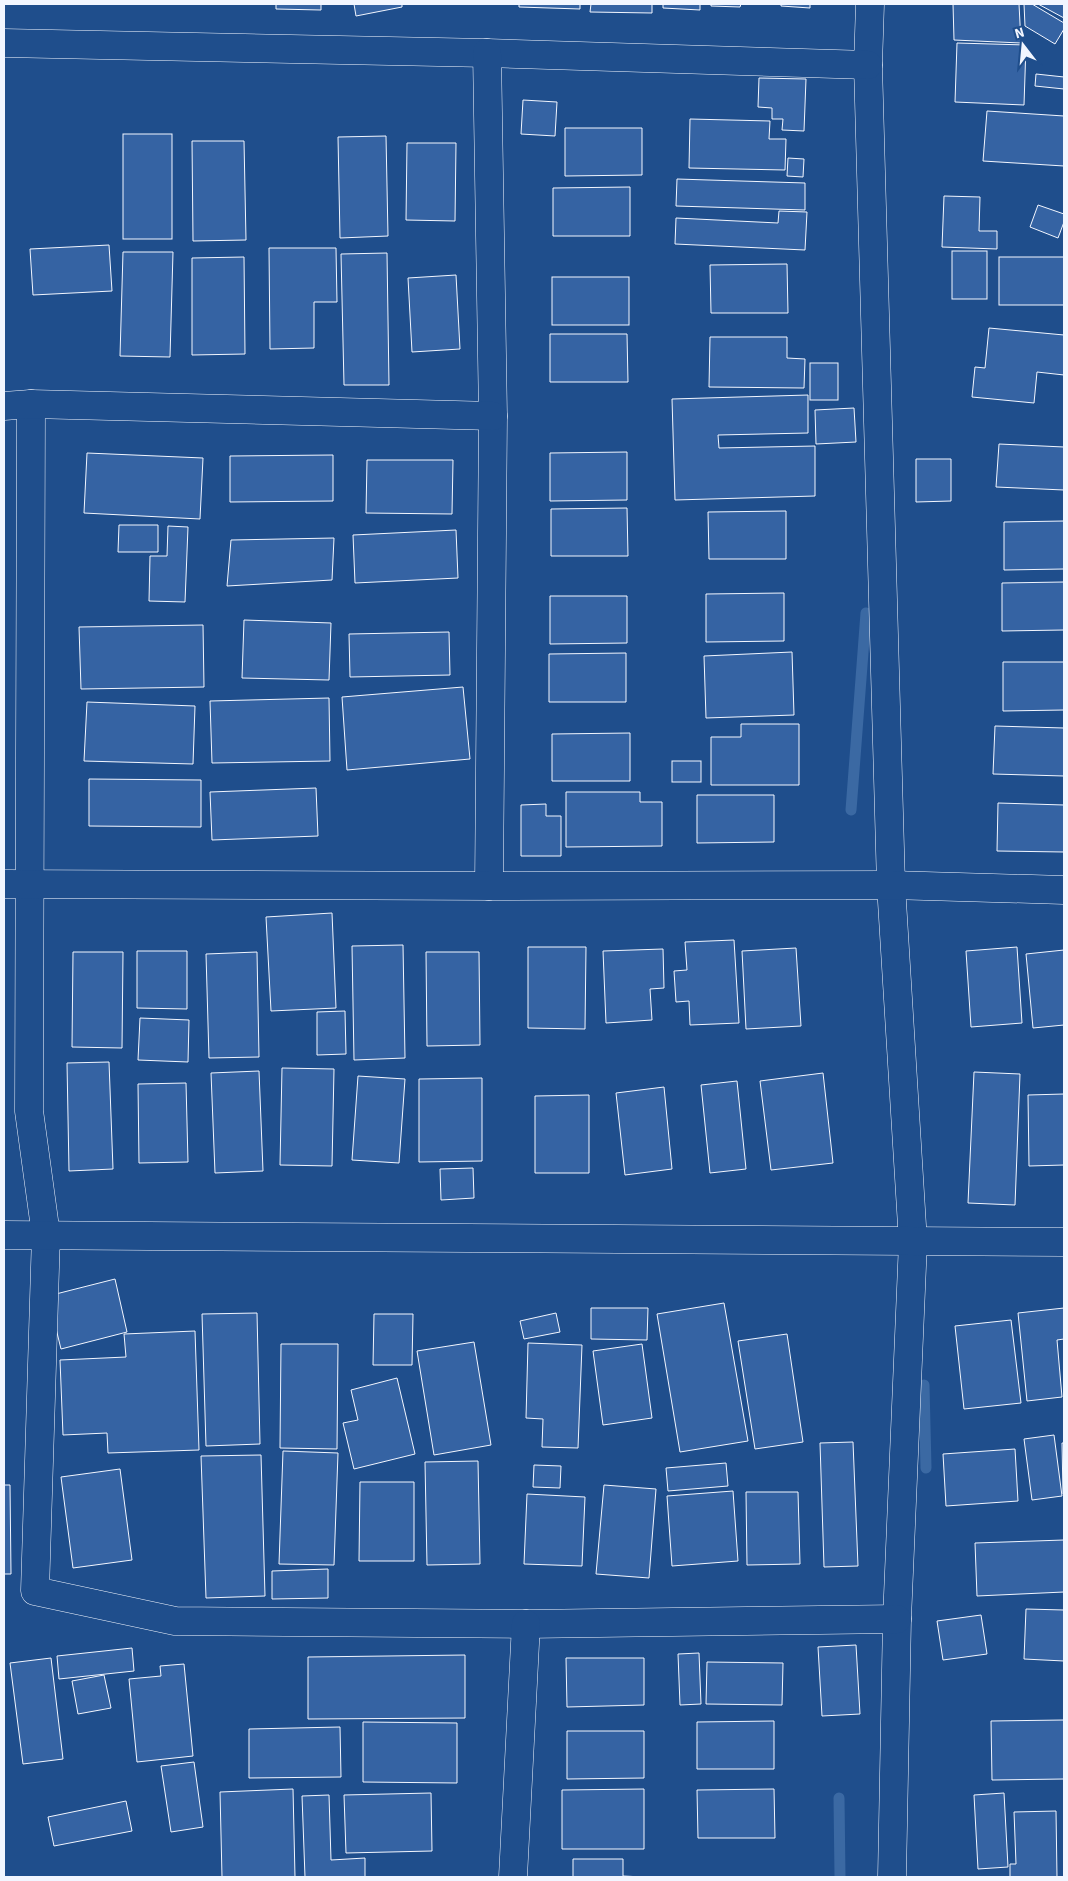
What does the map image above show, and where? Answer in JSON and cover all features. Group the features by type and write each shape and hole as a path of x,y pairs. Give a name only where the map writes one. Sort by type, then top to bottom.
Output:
{"street":[{"path":"870,4 868,65 891,885 913,1242 897,1619 892,1877"},
{"path":"4,43 487,53 868,65"},
{"path":"487,53 493,416 489,886"},
{"path":"4,406 31,404 493,416"},
{"path":"31,404 17,884 29,1111 46,1234 35,1591 175,1621 526,1624 897,1619"},
{"path":"17,884 891,885 1064,890"},
{"path":"4,1235 1064,1242"},
{"path":"513,1877 526,1624"}],"building":[{"path":"276,4 321,4 321,10 276,9"},
{"path":"354,4 402,4 402,7 356,16"},
{"path":"519,4 580,4 580,9 519,7"},
{"path":"591,4 652,4 652,13 590,12"},
{"path":"663,4 700,4 700,10 663,8"},
{"path":"711,4 741,4 740,7 711,6"},
{"path":"781,4 810,4 810,8 781,6"},
{"path":"953,4 1019,4 1021,43 954,40"},
{"path":"1024,4 1032,4 1064,23 1064,29 1055,44 1025,26"},
{"path":"1038,4 1064,4 1064,18"},
{"path":"957,43 1026,45 1024,105 955,102"},
{"path":"1036,74 1064,77 1064,89 1035,86"},
{"path":"759,78 806,79 804,131 782,130 783,119 772,119 772,108 758,107"},
{"path":"523,100 557,102 555,136 521,134"},
{"path":"987,111 1064,116 1064,166 983,161"},
{"path":"690,119 770,121 769,139 786,139 785,170 689,168"},
{"path":"565,128 642,128 642,175 565,176"},
{"path":"123,134 172,134 172,239 123,239"},
{"path":"386,136 388,236 340,238 338,137"},
{"path":"192,141 244,141 246,240 193,241"},
{"path":"407,143 456,143 455,221 406,220"},
{"path":"788,158 804,159 803,177 787,176"},
{"path":"677,179 805,183 805,210 676,206"},
{"path":"630,187 630,236 553,236 553,188"},
{"path":"944,196 980,197 979,231 997,231 997,249 942,247"},
{"path":"1038,205 1064,214 1064,222 1058,238 1030,227"},
{"path":"779,211 807,212 805,250 675,244 676,218 778,223"},
{"path":"109,245 112,291 33,295 30,249"},
{"path":"269,248 336,248 337,302 314,302 314,348 270,349"},
{"path":"952,251 987,251 987,299 952,299"},
{"path":"123,252 173,252 170,357 120,356"},
{"path":"387,253 389,385 344,385 341,254"},
{"path":"244,257 245,354 192,355 192,258"},
{"path":"999,257 1064,257 1064,305 999,305"},
{"path":"787,264 788,313 711,313 710,265"},
{"path":"456,275 460,349 412,352 408,278"},
{"path":"552,277 629,277 629,325 552,325"},
{"path":"989,328 1064,335 1064,375 1037,372 1034,403 972,397 975,367 985,368"},
{"path":"550,334 627,334 628,382 550,382"},
{"path":"710,337 787,337 787,358 805,359 804,388 709,387"},
{"path":"810,363 838,363 838,400 810,400"},
{"path":"808,395 808,433 718,435 719,448 815,446 815,496 675,500 672,399"},
{"path":"854,408 856,442 816,444 815,410"},
{"path":"999,444 1064,447 1064,490 996,487"},
{"path":"627,452 627,500 550,501 550,453"},
{"path":"87,453 203,458 200,519 84,513"},
{"path":"333,455 333,501 230,502 230,456"},
{"path":"916,459 951,459 951,501 916,502"},
{"path":"367,460 453,460 452,514 366,513"},
{"path":"627,508 628,556 551,556 551,509"},
{"path":"786,511 786,559 709,559 708,512"},
{"path":"1064,521 1064,569 1004,570 1004,522"},
{"path":"119,525 158,525 158,552 118,552"},
{"path":"168,526 188,527 185,602 149,601 150,556 167,556"},
{"path":"456,530 458,578 355,583 353,535"},
{"path":"334,538 332,580 227,586 231,540"},
{"path":"1064,582 1064,630 1002,631 1002,583"},
{"path":"784,593 784,641 706,642 706,594"},
{"path":"550,596 627,596 627,643 550,644"},
{"path":"244,620 331,623 329,680 242,678"},
{"path":"203,625 204,687 81,689 79,627"},
{"path":"449,632 450,675 350,677 349,634"},
{"path":"792,652 794,715 706,718 704,656"},
{"path":"626,653 626,702 549,702 549,654"},
{"path":"1003,662 1064,662 1064,710 1003,711"},
{"path":"463,687 470,759 347,770 342,697"},
{"path":"329,698 330,761 212,763 210,701"},
{"path":"87,702 195,706 193,764 84,761"},
{"path":"741,724 799,724 799,785 711,785 711,737 741,737"},
{"path":"995,726 1064,728 1064,776 993,774"},
{"path":"630,733 630,781 552,781 552,734"},
{"path":"672,761 701,761 701,782 672,782"},
{"path":"89,779 201,780 201,827 89,826"},
{"path":"316,788 318,836 212,840 210,792"},
{"path":"566,792 640,792 640,802 662,802 662,846 566,847"},
{"path":"697,795 774,795 774,842 697,843"},
{"path":"998,803 1064,805 1064,852 997,851"},
{"path":"546,804 546,816 561,816 561,856 521,856 521,805"},
{"path":"332,913 336,1008 271,1011 266,917"},
{"path":"734,940 739,1023 690,1025 689,1001 676,1002 674,971 687,970 685,942"},
{"path":"403,945 405,1058 354,1060 352,946"},
{"path":"528,947 586,947 585,1029 528,1028"},
{"path":"1017,947 1022,1023 971,1027 966,951"},
{"path":"796,948 801,1026 746,1029 742,951"},
{"path":"663,949 664,988 650,989 652,1020 606,1023 603,951"},
{"path":"1064,950 1064,1025 1033,1028 1026,954"},
{"path":"137,951 187,951 187,1009 137,1008"},
{"path":"73,952 123,952 122,1048 72,1047"},
{"path":"257,952 259,1057 209,1058 206,954"},
{"path":"426,952 479,952 480,1045 427,1046"},
{"path":"345,1011 346,1054 317,1055 317,1012"},
{"path":"140,1018 189,1020 188,1062 138,1060"},
{"path":"109,1062 113,1169 69,1171 67,1063"},
{"path":"282,1068 334,1069 332,1166 280,1165"},
{"path":"259,1071 263,1171 215,1173 211,1073"},
{"path":"974,1072 1020,1074 1015,1205 968,1203"},
{"path":"823,1073 833,1163 771,1170 760,1081"},
{"path":"358,1076 405,1079 399,1163 352,1160"},
{"path":"482,1078 482,1161 419,1162 419,1079"},
{"path":"737,1081 746,1169 710,1173 701,1085"},
{"path":"186,1083 188,1162 139,1163 138,1084"},
{"path":"664,1087 672,1169 625,1175 616,1093"},
{"path":"1064,1094 1064,1165 1029,1166 1028,1095"},
{"path":"589,1095 589,1173 535,1173 535,1096"},
{"path":"473,1168 474,1198 441,1200 440,1169"},
{"path":"115,1279 127,1332 61,1349 48,1296"},
{"path":"724,1303 748,1441 680,1452 657,1314"},
{"path":"591,1308 648,1308 647,1340 591,1339"},
{"path":"1064,1308 1064,1339 1057,1340 1062,1397 1027,1401 1018,1313"},
{"path":"257,1313 260,1444 206,1446 202,1314"},
{"path":"556,1313 560,1332 524,1339 520,1321"},
{"path":"374,1314 413,1314 412,1365 373,1365"},
{"path":"1011,1320 1021,1403 964,1409 955,1326"},
{"path":"195,1331 199,1450 108,1453 107,1433 63,1435 60,1360 126,1357 124,1334"},
{"path":"787,1334 803,1442 755,1449 738,1341"},
{"path":"474,1342 491,1445 434,1455 417,1351"},
{"path":"528,1343 582,1345 578,1448 542,1447 543,1419 526,1418"},
{"path":"281,1344 338,1344 337,1449 280,1448"},
{"path":"642,1344 652,1418 603,1425 593,1351"},
{"path":"397,1378 415,1454 354,1469 343,1423 358,1420 351,1390"},
{"path":"1054,1435 1062,1496 1032,1500 1024,1439"},
{"path":"853,1442 858,1566 824,1567 820,1443"},
{"path":"1062,1443 1064,1443 1064,1494 1063,1494"},
{"path":"1015,1449 1018,1501 946,1506 943,1454"},
{"path":"283,1451 338,1453 334,1565 279,1564"},
{"path":"261,1455 265,1596 206,1598 201,1456"},
{"path":"478,1461 480,1564 427,1565 425,1462"},
{"path":"726,1463 728,1486 668,1491 666,1468"},
{"path":"534,1465 561,1466 560,1488 533,1487"},
{"path":"120,1469 132,1560 73,1568 61,1477"},
{"path":"360,1482 414,1482 414,1561 359,1561"},
{"path":"4,1485 10,1485 11,1574 4,1574"},
{"path":"604,1485 656,1489 649,1578 596,1574"},
{"path":"733,1491 738,1561 672,1566 667,1496"},
{"path":"746,1492 798,1492 800,1564 747,1565"},
{"path":"527,1494 585,1497 582,1566 524,1564"},
{"path":"1064,1540 1064,1592 977,1596 975,1543"},
{"path":"328,1569 328,1598 272,1599 272,1571"},
{"path":"1026,1609 1064,1610 1064,1661 1024,1659"},
{"path":"981,1615 987,1654 943,1660 937,1621"},
{"path":"856,1645 860,1714 822,1716 818,1647"},
{"path":"132,1648 134,1671 59,1679 57,1656"},
{"path":"699,1653 701,1704 680,1705 678,1654"},
{"path":"465,1655 465,1718 308,1719 308,1657"},
{"path":"51,1658 63,1759 23,1764 10,1663"},
{"path":"566,1658 644,1658 644,1705 567,1707"},
{"path":"707,1662 783,1663 782,1705 706,1704"},
{"path":"184,1664 193,1756 137,1762 129,1679 161,1676 160,1666"},
{"path":"104,1675 111,1708 78,1714 72,1681"},
{"path":"1064,1720 1064,1779 992,1780 991,1721"},
{"path":"774,1721 774,1769 697,1769 697,1722"},
{"path":"363,1722 457,1723 457,1783 363,1782"},
{"path":"340,1727 341,1777 249,1778 249,1729"},
{"path":"567,1731 644,1731 644,1778 567,1779"},
{"path":"194,1762 203,1827 171,1832 161,1766"},
{"path":"293,1789 295,1877 222,1877 220,1792"},
{"path":"644,1789 644,1849 562,1849 562,1790"},
{"path":"774,1789 775,1838 698,1838 697,1790"},
{"path":"431,1793 432,1851 346,1853 344,1795"},
{"path":"1004,1793 1008,1867 978,1869 974,1795"},
{"path":"329,1795 331,1860 365,1858 365,1877 305,1877 302,1796"},
{"path":"126,1801 132,1831 54,1846 48,1817"},
{"path":"1056,1811 1057,1877 1010,1877 1010,1864 1016,1864 1014,1812"},
{"path":"573,1859 623,1859 623,1876 643,1877 573,1877"}],"waterway":[{"path":"851,810 866,613"},
{"path":"924,1385 926,1468"},
{"path":"839,1798 840,1877"}]}
